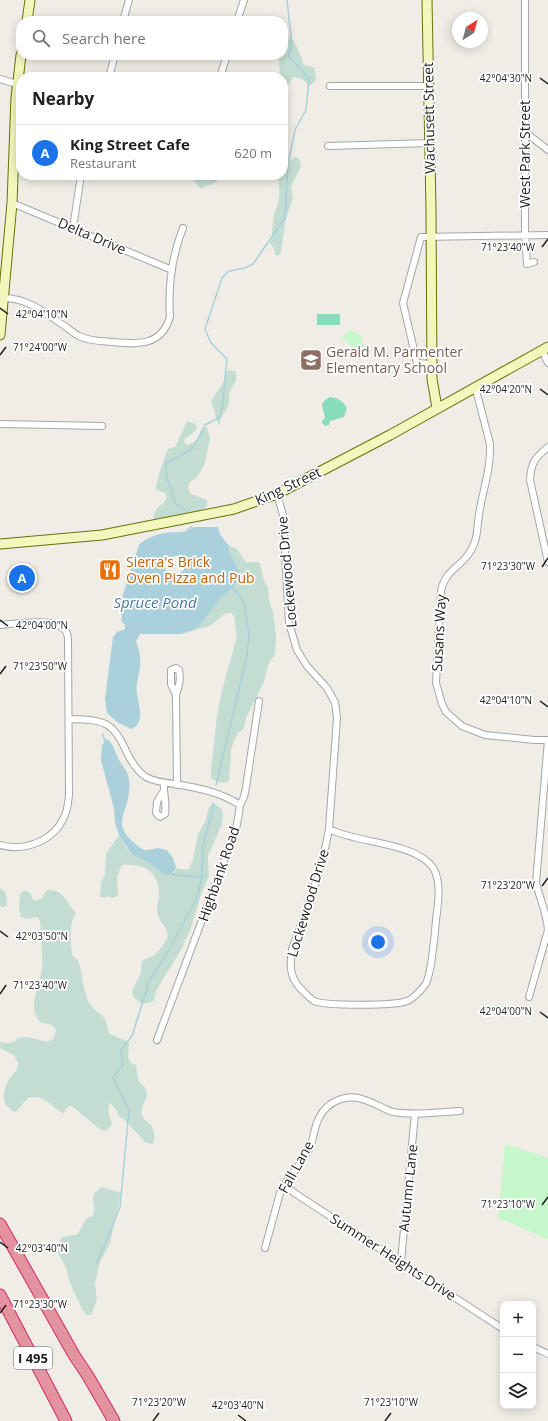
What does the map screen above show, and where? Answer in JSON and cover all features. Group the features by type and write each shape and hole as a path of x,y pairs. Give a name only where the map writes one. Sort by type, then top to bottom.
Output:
{"highway":[{"name":"I 495","path":"0,1224 114,1421"},
{"name":"I 495","path":"0,1295 66,1421"}],"main road":[{"path":"28,16 30,0"},
{"name":"Wachusett Street","path":"427,0 430,143 431,364 437,408"},
{"path":"19,72 21,60"},
{"path":"0,335 12,203 16,108"},
{"name":"King Street","path":"0,544 102,535 234,509 277,494 390,435 545,348"}],"street":[{"path":"124,16 129,0"},
{"path":"239,16 244,0"},
{"name":"West Park Street","path":"525,0 525,235 527,264 534,262"},
{"path":"110,72 114,60"},
{"path":"222,72 225,60"},
{"path":"0,79 16,84"},
{"path":"330,86 428,86"},
{"path":"525,132 548,150"},
{"path":"328,146 430,143"},
{"path":"73,228 80,180"},
{"name":"Delta Drive","path":"12,203 172,270"},
{"path":"4,298 19,299 33,305 79,336 95,341 138,344 146,342 156,338 164,330 170,317 172,270 176,247 183,228"},
{"path":"431,364 417,363 402,303 421,237 548,235"},
{"path":"545,348 548,363"},
{"name":"Susans Way","path":"475,386 490,444 489,466 474,546 470,553 453,568 446,577 441,590 436,683 446,712 469,730 485,735 548,740"},
{"path":"0,424 102,426"},
{"path":"548,447 536,458 533,463 530,480 548,562"},
{"name":"Lockewood Drive","path":"277,494 283,515 289,623 297,650 307,666 328,688 335,702 336,710 329,829 318,876 292,949 290,960 291,974 296,984 314,1001 350,1005 397,1003 408,1001 426,984 432,960 439,883 432,865 421,857 402,849 340,834 329,829"},
{"path":"0,625 44,622 60,626 65,630 68,640 69,720 69,795 67,810 63,819 46,837 31,845 16,848 0,845"},
{"path":"176,695 178,785"},
{"name":"Highbank Road","path":"157,1040 218,880 237,825 240,805 246,788 260,701"},
{"path":"69,720 90,720 100,722 111,728 120,737 131,761 137,769 148,778 164,783 222,795 240,805"},
{"path":"528,997 548,930 547,919 536,883 548,740"},
{"path":"163,792 164,783"},
{"name":"Fall Lane","path":"265,1248 280,1193 310,1147 320,1117 334,1101 354,1097 364,1099 392,1111 415,1114 460,1111"},
{"name":"Autumn Lane","path":"401,1261 415,1114"},
{"name":"Summer Heights Drive","path":"284,1185 500,1327"},
{"path":"536,1348 548,1354"}],"green space":[{"path":"290,38 294,41 303,64 315,68 316,80 310,86 302,79 293,77 288,86 288,72 280,72 279,60 288,60 288,40"},
{"path":"296,157 300,160 301,167 291,186 293,199 286,218 281,252 278,256 275,255 274,248 270,244 274,215 279,199 279,180 288,180 288,163"},
{"path":"194,180 218,181 202,189"},
{"path":"317,314 340,314 340,325 317,325"},
{"path":"350,329 363,338 361,342 366,346 359,355 353,351 354,348 342,338"},
{"path":"229,370 236,372 236,381 229,393 229,404 221,418 219,426 211,401"},
{"path":"330,397 340,400 347,408 344,417 330,421 329,425 325,426 322,423 325,418 322,404"},
{"path":"187,421 195,424 197,427 196,430 184,440 185,444 190,444 198,438 201,430 207,427 210,439 204,466 197,477 190,482 188,488 191,494 207,500 207,506 202,511 156,522 153,518 154,513 164,503 167,497 165,493 156,490 160,470 168,449 175,447"},
{"path":"229,546 237,549 246,562 260,563 263,578 268,588 276,636 275,654 268,665 264,682 246,718 244,728 237,734 231,749 229,781 222,783 211,778 211,770 217,716 222,690 237,637 234,616 231,613 224,614 212,624 197,629 220,599 233,588 240,570 229,552"},
{"path":"213,803 222,809 222,824 208,856 209,876 202,892 190,930 181,950 156,991 154,1000 152,1002 142,1004 134,998 132,992 140,974 142,967 141,963 144,959 151,957 158,951 168,935 157,913 159,894 158,884 152,873 147,869 136,865 122,865 117,877 118,895 112,898 109,896 103,898 100,896 101,882 105,875 106,854 119,836 127,849 165,875 174,873 176,868 185,870 189,869 193,859 198,834 205,822 209,807"},
{"path":"0,888 6,893 7,905 3,907 0,906"},
{"path":"25,890 30,893 34,901 41,899 47,890 53,890 64,897 76,913 73,918 71,928 72,955 78,961 80,966 88,1001 94,1009 105,1018 109,1033 129,1044 128,1058 131,1063 136,1065 139,1081 147,1092 147,1097 141,1112 143,1118 153,1128 153,1144 147,1143 143,1140 127,1122 120,1117 110,1103 108,1110 112,1125 104,1131 98,1128 72,1106 69,1106 63,1113 39,1097 28,1098 16,1112 12,1111 5,1104 4,1094 6,1085 17,1070 18,1063 14,1055 0,1048 0,1042 11,1043 24,1037 47,1041 54,1038 56,1029 50,1024 40,1022 35,1013 34,1002 42,967 40,921 38,917 27,919 21,917 19,909 20,894"},
{"path":"505,1144 548,1158 548,1239 498,1218"},
{"path":"102,1187 121,1193 110,1243 100,1262 95,1284 97,1300 91,1315 86,1315 70,1283 66,1268 58,1253 57,1245 63,1237 78,1234 86,1219 93,1215 93,1197 94,1194"}],"water":[{"name":"Spruce Pond","path":"193,527 218,527 220,534 229,546 229,552 240,571 239,577 233,588 220,599 197,629 182,634 140,634 136,641 140,658 137,689 140,715 136,726 131,729 117,722 107,713 105,698 113,637 117,632 125,629 125,625 121,621 122,617 119,607 139,545 158,534 183,532","holes":["177,556 184,561 184,570 174,577 168,575 165,568 165,560 168,557"]},
{"path":"107,739 112,745 129,779 129,791 122,825 125,833 132,841 144,850 158,848 167,850 173,858 176,868 172,874 165,875 149,863 132,854 119,836 115,822 114,809 101,760 102,745"}],"waterway":[{"path":"287,0 292,46 288,55"},
{"path":"288,55 309,79 306,110 295,130 288,164"},
{"path":"187,511 175,503 166,475 166,464 193,448 205,425 220,417 227,359 211,343 205,329 222,278 229,271 245,268 253,264 285,218 287,180"},
{"path":"186,531 191,527 192,529"},
{"path":"216,785 247,655 249,634 244,603 232,586"},
{"path":"103,734 105,742"},
{"path":"97,1263 120,1207 129,1110 113,1078 123,1065 121,1050 132,1036 149,982 167,953 197,898 202,877 203,846 214,803"},
{"path":"170,873 174,875 202,877"}],"place":[{"name":"Gerald M. Parmenter Elementary School","path":"311,360"},
{"name":"Sierra's Brick Oven Pizza and Pub","path":"110,570"},
{"name":"King Street Cafe","path":"22,578"}]}
